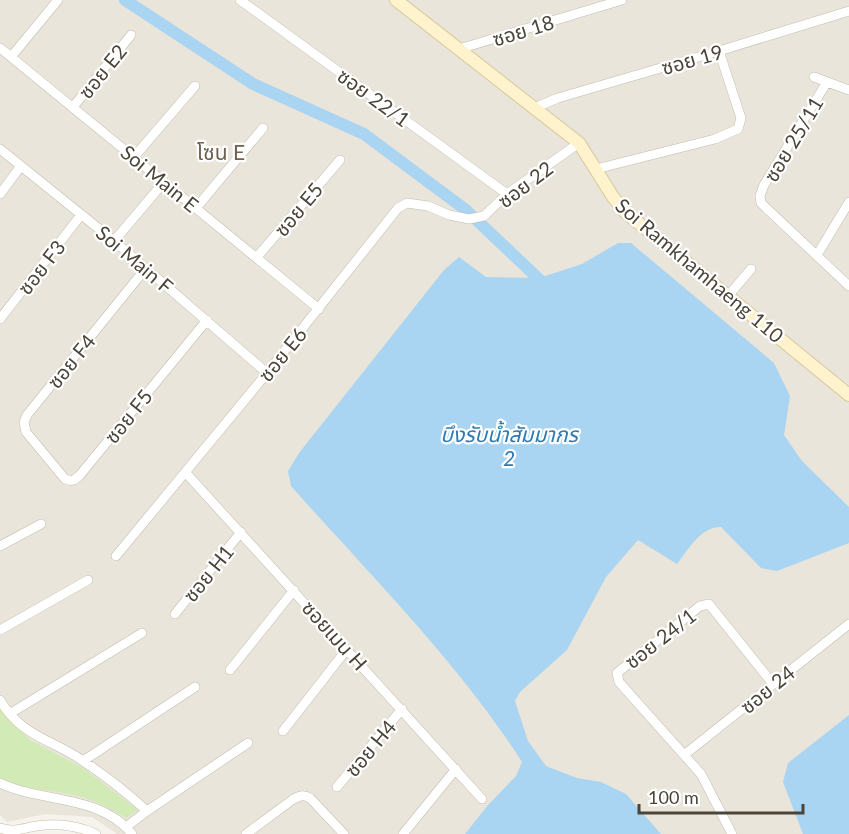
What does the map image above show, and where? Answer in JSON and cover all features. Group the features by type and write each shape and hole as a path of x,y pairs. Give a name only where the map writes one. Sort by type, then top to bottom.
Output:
{"street":[{"name":"ซอย 22/1","path":"240,0 507,194"},
{"name":"Soi Ramkhamhaeng 110","path":"396,0 579,143 613,197 626,212 849,395"},
{"name":"ซอย 18","path":"459,49 622,0"},
{"path":"11,57 55,1"},
{"name":"ซอย 19","path":"534,108 558,98 849,11"},
{"name":"ซอย E2","path":"73,107 131,35"},
{"name":"Soi Main E","path":"0,48 319,309"},
{"path":"596,169 715,138 738,129 741,118 719,51"},
{"path":"814,77 849,90"},
{"name":"ซอย 25/11","path":"817,255 761,203 760,196 764,184 827,82"},
{"path":"134,158 195,86"},
{"path":"196,208 263,128"},
{"name":"ซอย 22","path":"469,219 483,216 507,194 579,143"},
{"name":"Soi Main F","path":"0,149 114,241 267,373"},
{"name":"ซอย E5","path":"256,257 340,160"},
{"path":"0,194 21,166"},
{"path":"114,241 164,182"},
{"path":"849,202 817,255 849,286"},
{"name":"ซอย E6","path":"117,556 186,474 398,208 407,203 428,206 449,215 469,219"},
{"name":"ซอย F3","path":"0,319 81,215"},
{"name":"ซอย F4","path":"46,455 26,432 24,422 27,415 146,268"},
{"path":"728,296 751,269"},
{"name":"ซอย F5","path":"46,455 65,479 75,480 207,320"},
{"name":"ซอยเมน H","path":"186,474 348,649 482,799"},
{"path":"0,546 41,524"},
{"name":"ซอย H1","path":"175,614 241,532"},
{"path":"0,630 88,580"},
{"path":"230,670 294,590"},
{"name":"ซอย 24/1","path":"684,755 619,682 617,673 621,668 700,606 709,604 773,684"},
{"name":"ซอย 24","path":"684,755 849,624"},
{"path":"10,713 142,633"},
{"path":"283,731 348,649"},
{"path":"83,761 195,687"},
{"path":"0,700 21,725 39,739 83,761 108,777 147,811"},
{"name":"ซอย H4","path":"337,787 402,709"},
{"path":"0,783 12,789 70,800 100,811 129,831 147,811 248,743"},
{"path":"684,755 700,774 732,834"},
{"path":"403,834 456,769"},
{"path":"246,834 299,796 305,796 344,834"},
{"path":"0,828 9,832 44,824 68,825 96,834"}],"shaded area":[{"path":"0,0 849,0 849,834 117,834 92,817 46,814 7,822 0,815"}],"green space":[{"path":"0,708 30,740 83,768 138,810 126,818 101,804 81,797 28,787 0,778"}],"water":[{"name":"บึงรับน้ำสัมมากร 2","path":"618,243 631,243 774,363 790,396 784,435 802,461 849,507 849,543 777,571 761,568 721,527 701,535 677,564 638,540 606,577 567,650 520,692 515,701 528,741 546,766 577,778 601,782 626,794 661,834 465,834 488,805 516,776 522,762 497,725 442,654 291,486 288,471 299,453 444,270 459,257 486,277 539,278 582,264"},
{"path":"849,715 849,834 803,834 783,782 788,763"}],"waterway":[{"path":"125,0 253,84 364,134 466,210 542,282 542,293"}],"district":[{"name":"โซน E","path":"221,151"}]}
